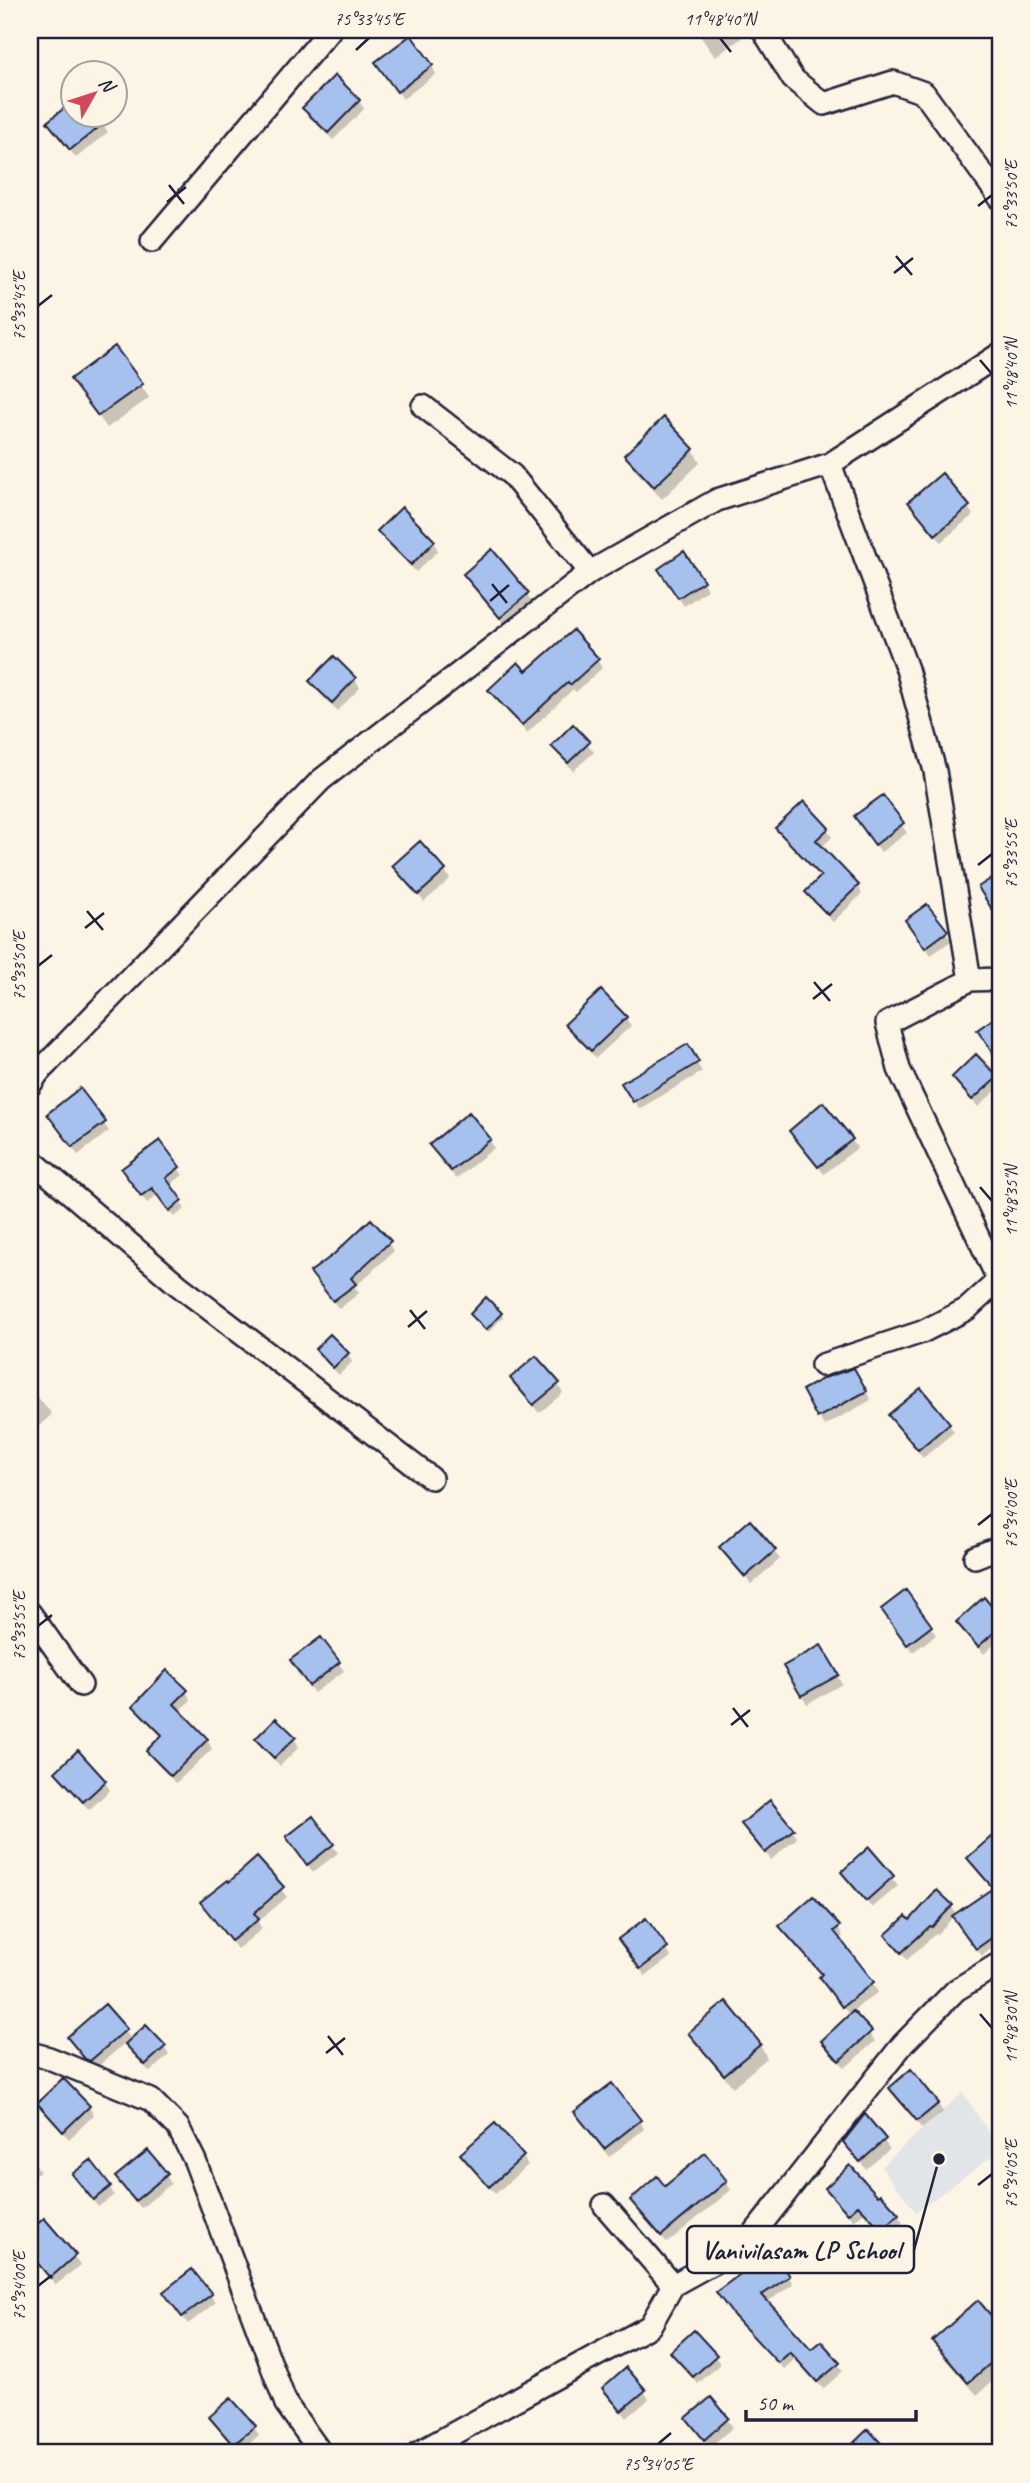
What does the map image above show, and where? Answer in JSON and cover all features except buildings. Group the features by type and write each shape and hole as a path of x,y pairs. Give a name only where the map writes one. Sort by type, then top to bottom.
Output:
{"street":[{"path":"152,241 330,30"},
{"path":"763,30 793,79 824,104 892,82 924,93 1000,198"},
{"path":"30,1085 48,1063 321,780 590,572 717,500 830,464 1000,354"},
{"path":"423,406 512,475 590,572"},
{"path":"830,464 911,681 935,771 970,979"},
{"path":"822,1365 922,1332 967,1309 999,1279 899,1069 887,1023 970,979 1000,979"},
{"path":"30,1159 178,1285 430,1478"},
{"path":"975,1558 1000,1547"},
{"path":"30,1613 81,1685"},
{"path":"418,2453 650,2326 673,2284 746,2245 903,2044 956,1990 1000,1962"},
{"path":"30,2053 49,2058 151,2100 178,2127 195,2161 286,2404 321,2453"},
{"path":"604,2205 673,2284"}],"shaded area":[{"path":"963,2092 1000,2151 916,2212 881,2167"}],"place":[{"name":"Vanivilasam LP School","path":"939,2159"}]}
